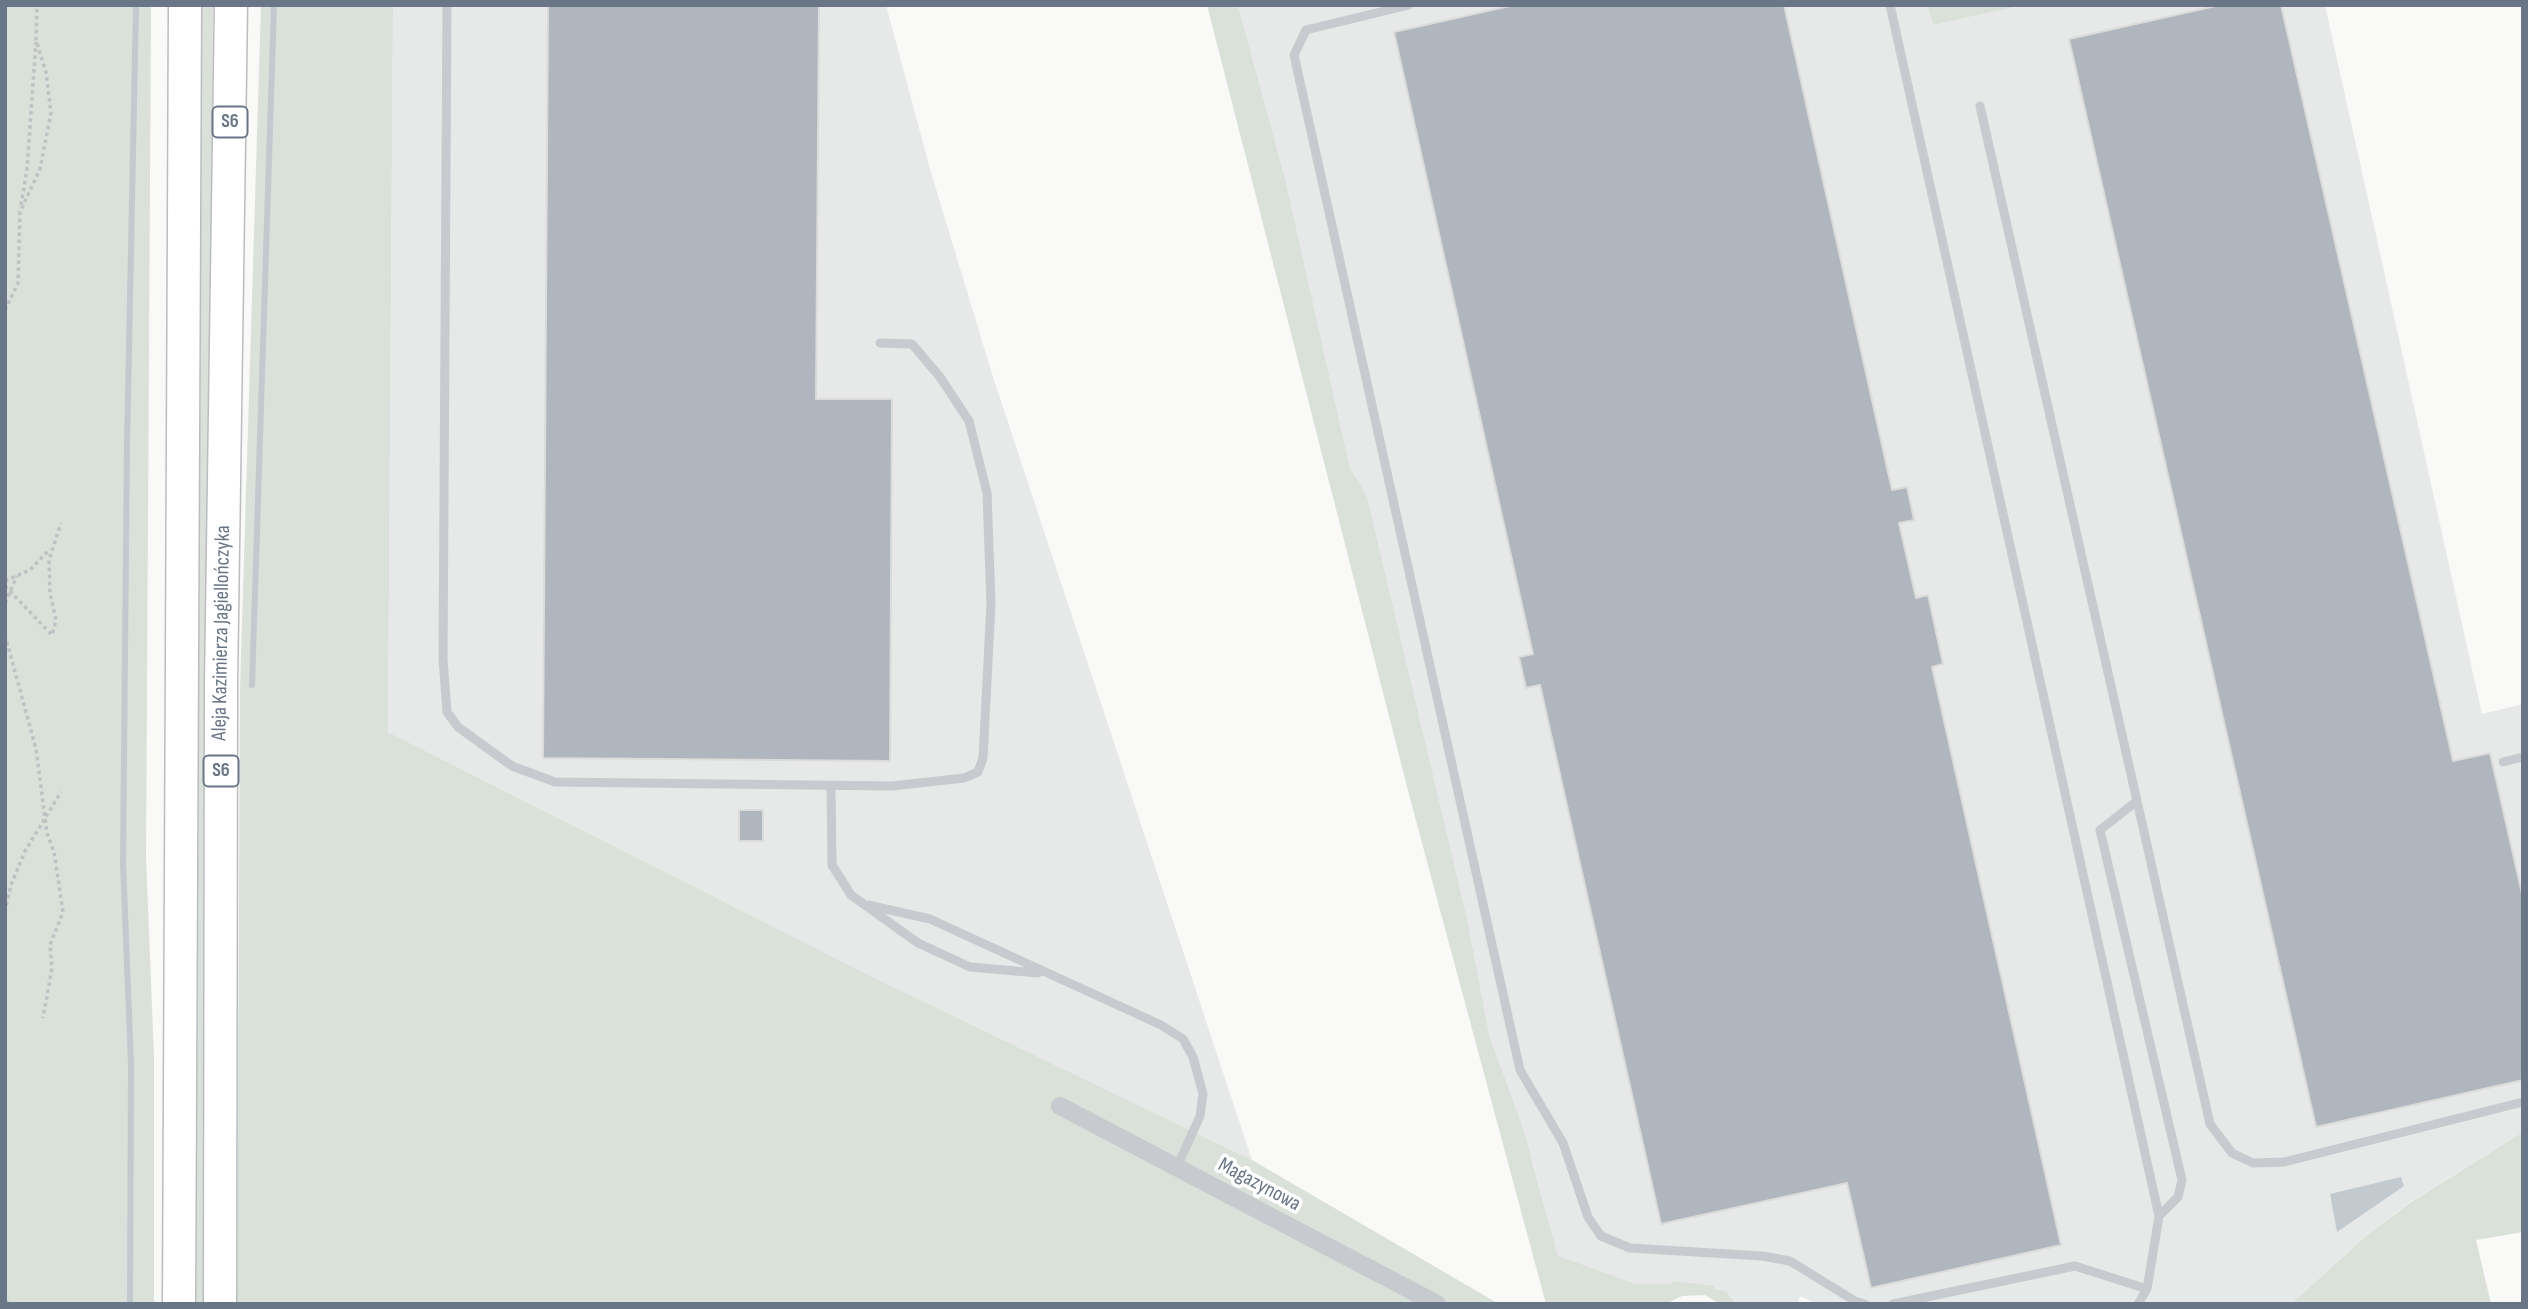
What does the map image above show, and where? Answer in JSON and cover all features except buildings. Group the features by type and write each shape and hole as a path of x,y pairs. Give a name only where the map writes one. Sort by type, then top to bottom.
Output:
{"highway":[{"name":"Aleja Kazimierza Jagiellończyka","path":"179,1304 185,5"},
{"name":"Aleja Kazimierza Jagiellończyka","path":"220,1304 221,685 231,5"}],"street":[{"name":"Magazynowa","path":"1060,1106 1437,1304"}],"lane":[{"path":"447,5 443,646 447,712 458,727 512,766 555,782 892,786 964,778 978,772 983,758 992,575 987,493 969,421 940,377 912,344 880,344"},
{"path":"1409,5 1306,30 1294,55 1520,1070 1563,1143 1588,1217 1601,1236 1630,1248 1762,1256 1790,1261 1855,1301 1865,1304"},
{"path":"1890,5 2159,1216 2147,1289 2138,1304"},
{"path":"1980,106 2210,1124 2232,1153 2253,1163 2284,1162 2523,1102"},
{"path":"2503,762 2523,757"},
{"path":"831,786 832,865 851,895 918,943 970,967 1047,974"},
{"path":"2137,802 2100,830 2182,1180 2178,1197 2159,1216"},
{"path":"868,905 930,919 1161,1025 1188,1045 1201,1081 1202,1106 1177,1167"},
{"path":"1893,1304 2075,1266 2147,1289"}],"path":[{"path":"5,310 18,283 20,212 27,169 37,5"},
{"path":"20,212 40,169 51,113 46,72 36,40"},
{"path":"5,603 7,586 17,576 30,570 58,541 61,523"},
{"path":"7,586 52,635 56,620 50,584 51,548"},
{"path":"7,586 17,576"},
{"path":"5,635 33,737 47,817 47,833 54,852 63,912 50,945 52,968 43,1018"},
{"path":"5,912 11,885 25,851 61,792"},
{"path":"5,1301 12,1304"}],"shaded area":[{"path":"5,5 151,5 146,857 154,1057 154,1304 5,1304"},
{"path":"202,5 213,5 207,1304 196,1304"},
{"path":"261,5 393,5 388,732 877,979 1252,1160 1499,1304 237,1304 240,688"},
{"path":"393,5 886,5 930,169 992,374 1252,1160 877,979 388,732"},
{"path":"1207,5 1238,5 1285,178 1350,468 1367,496 1467,918 1490,1038 1524,1131 1558,1256 1636,1284 1671,1284 1672,1281 1714,1286 1714,1289 1726,1291 1736,1304 1720,1304 1705,1295 1682,1296 1665,1304 1546,1304 1411,802"},
{"path":"1238,5 1927,5 1933,25 2024,5 2325,5 2482,714 2523,704 2523,1132 2413,1200 2366,1236 2291,1304 1817,1304 1800,1296 1798,1304 1736,1304 1726,1291 1672,1281 1672,1284 1636,1284 1558,1257 1534,1166 1490,1038 1467,918 1367,496 1350,468 1285,178"},
{"path":"1927,5 2024,5 1933,25"},
{"path":"2523,1132 2523,1232 2476,1240 2491,1304 2291,1304 2366,1236 2414,1200"},
{"path":"2401,1177 2404,1186 2337,1232 2330,1194"}],"waterway":[{"path":"130,1304 131,1064 123,863 127,445 136,5"},
{"path":"252,685 274,5"}]}
